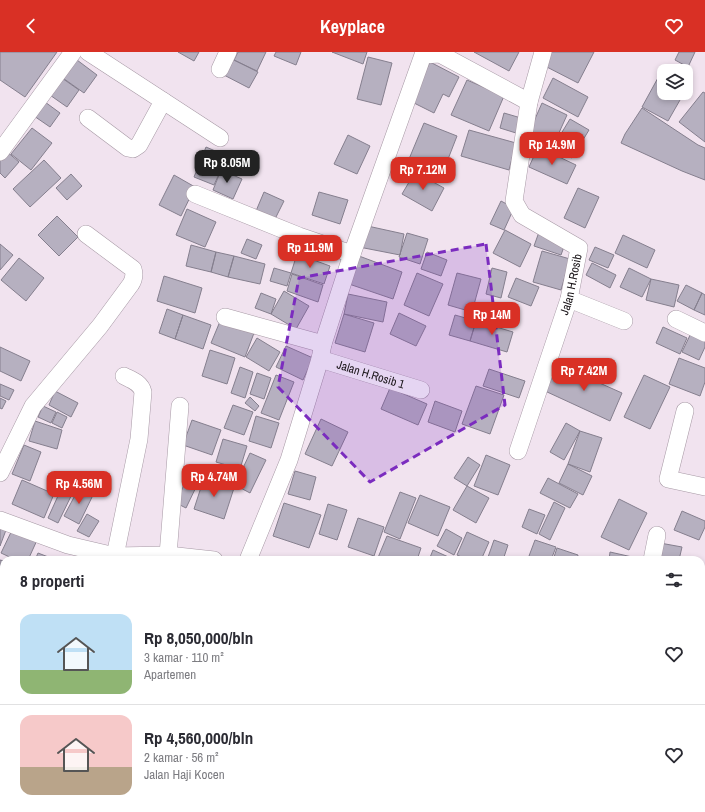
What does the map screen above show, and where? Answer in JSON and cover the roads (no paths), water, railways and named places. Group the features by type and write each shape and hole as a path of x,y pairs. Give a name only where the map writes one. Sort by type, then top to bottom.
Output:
{"street":[{"path":"0,152 73,52"},
{"path":"88,52 220,138"},
{"path":"220,69 228,52"},
{"name":"Jalan H.Rosib","path":"518,450 569,299 579,248 522,215 514,201 528,102 543,52"},
{"path":"250,556 290,460 321,352 352,254 423,55 440,54 528,102"},
{"path":"88,118 128,148 133,149 139,145 163,101"},
{"path":"195,194 299,236 352,254"},
{"path":"0,473 33,406 100,326 131,284 135,274 133,269 86,234"},
{"path":"569,299 624,321"},
{"name":"Jalan H.Rosib 1","path":"225,317 421,390"},
{"path":"676,319 705,333"},
{"path":"115,556 139,440 143,397 142,387 137,382 124,376"},
{"path":"168,555 180,406"},
{"path":"685,411 668,479 705,487"},
{"path":"0,520 68,544 115,556 177,556"},
{"path":"653,556 657,535"}]}
